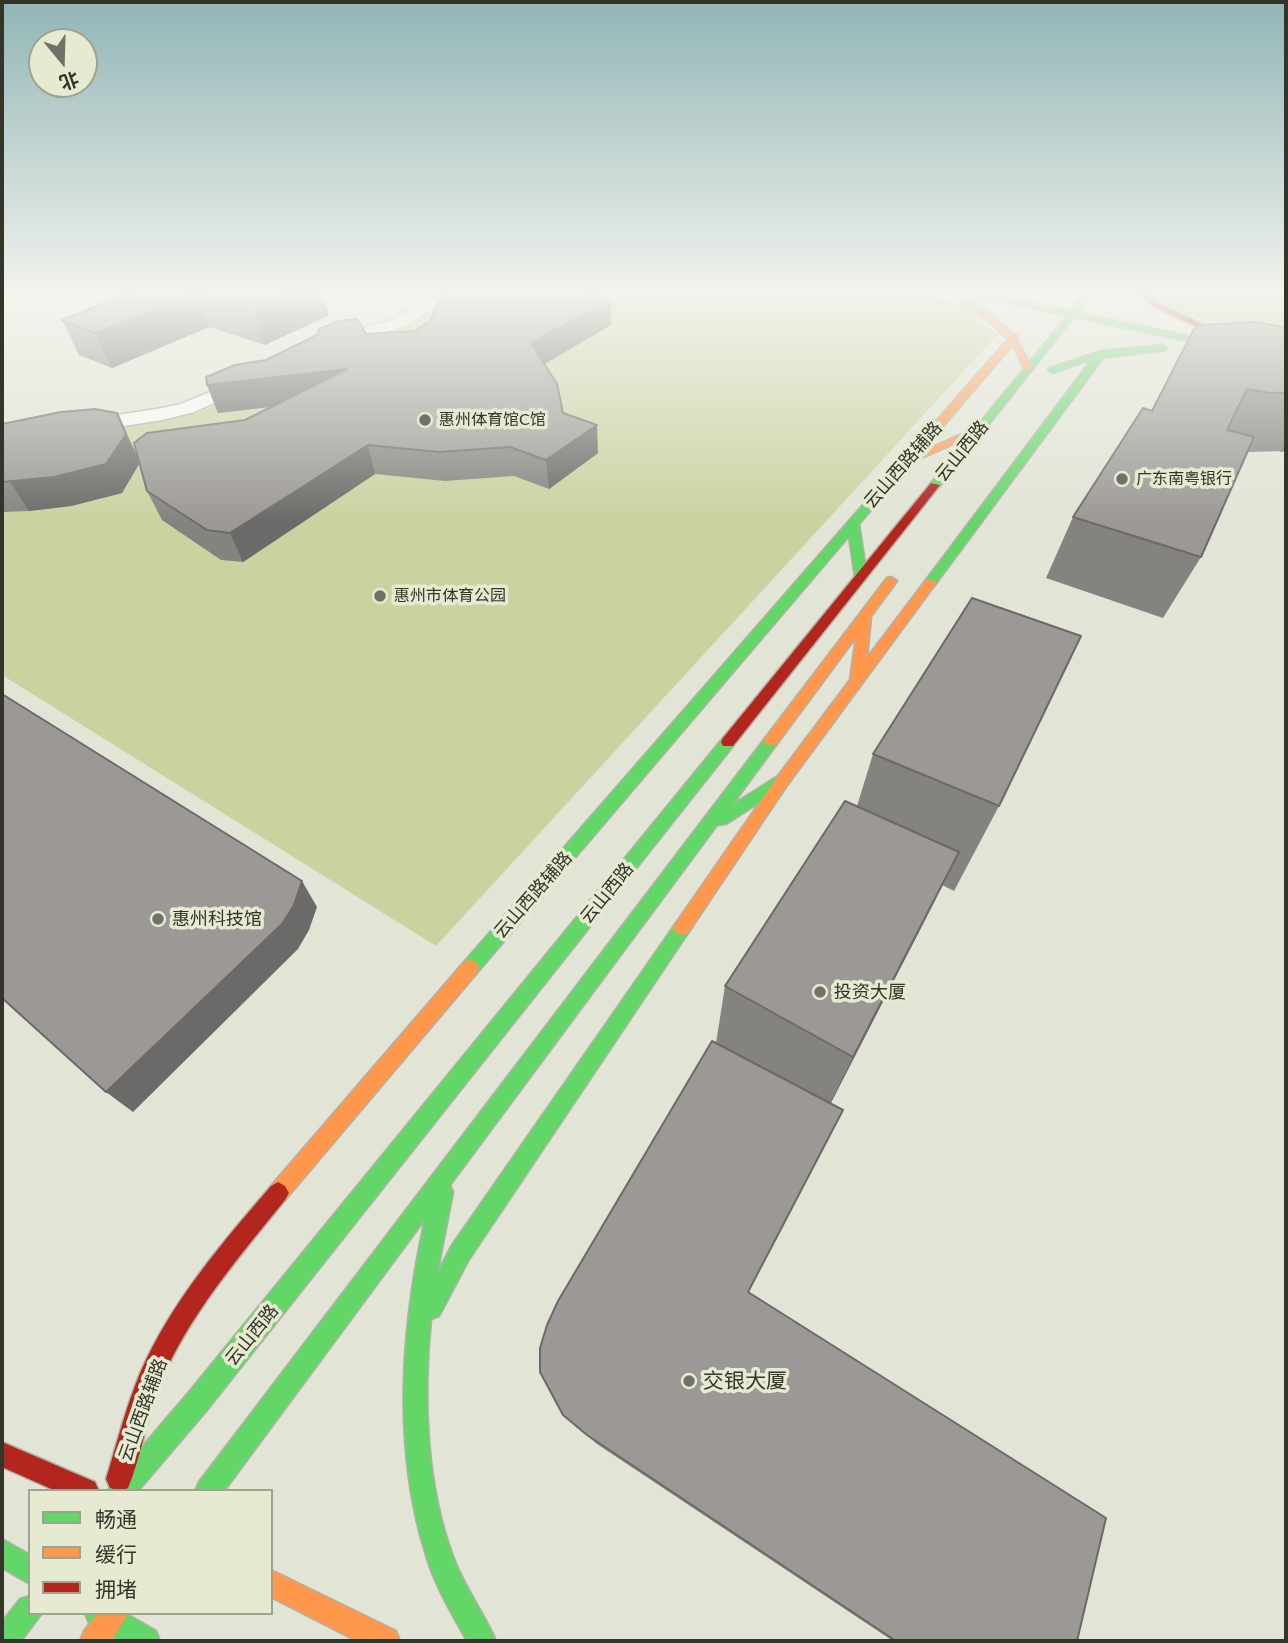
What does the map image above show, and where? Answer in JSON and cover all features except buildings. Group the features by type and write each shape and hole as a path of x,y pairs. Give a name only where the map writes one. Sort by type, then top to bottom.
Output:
{"main road":[{"name":"云山西路辅路","path":"116,1489 150,1380 176,1326 220,1261 987,369"},
{"name":"云山西路","path":"123,1489 198,1401 1028,369"},
{"path":"1054,369 1049,375 1058,369"},
{"path":"418,1333 460,1252 783,780 1090,369"},
{"path":"908,460 980,429"},
{"path":"853,523 861,577"},
{"path":"210,1489 899,570"},
{"path":"857,681 866,614"},
{"path":"700,832 783,780"},
{"path":"446,1176 430,1235 418,1333 417,1405 424,1487 441,1559 482,1641"},
{"path":"2,1454 81,1489"},
{"path":"2,1552 28,1570"},
{"path":"273,1584 386,1641"},
{"path":"4,1641 28,1611"},
{"path":"94,1641 108,1615"},
{"path":"101,1641 108,1615"},
{"path":"108,1615 146,1641"}],"street":[{"path":"2,433 159,406 264,371 208,400 162,414 2,439"}],"green space":[{"name":"惠州市体育公园","path":"291,369 966,369 436,946 2,675 2,444 206,409"}],"traffic: fast":[{"path":"935,485 1028,369"},
{"path":"1053,370 1057,369"},
{"path":"930,583 1090,369"},
{"path":"470,968 934,430"},
{"path":"853,523 861,577"},
{"path":"210,1489 771,741"},
{"path":"123,1489 198,1401 728,742"},
{"path":"720,820 783,780"},
{"path":"431,1308 460,1253 682,928"},
{"path":"442,1192 432,1236 419,1327 416,1420 420,1466 427,1511 439,1555 453,1588 482,1641"},
{"path":"2,1552 28,1570"},
{"path":"4,1641 28,1611"},
{"path":"102,1615 146,1641"}],"traffic: slow":[{"path":"934,430 987,369"},
{"path":"908,460 975,431"},
{"path":"771,741 891,581"},
{"path":"682,928 783,780 930,583"},
{"path":"857,682 865,616"},
{"path":"278,1193 470,968"},
{"path":"273,1584 386,1641"},
{"path":"94,1641 114,1615"}],"traffic: jam":[{"path":"728,742 935,485"},
{"path":"119,1479 142,1402 163,1351 208,1280 278,1193"},
{"path":"2,1454 81,1489"}],"place":[{"name":"惠州体育馆C馆","path":"425,420"},
{"name":"广东南粤银行","path":"1122,479"},
{"name":"惠州市体育公园","path":"380,596"},
{"name":"惠州科技馆","path":"158,919"},
{"name":"投资大厦","path":"820,992"},
{"name":"交银大厦","path":"689,1381"}]}
